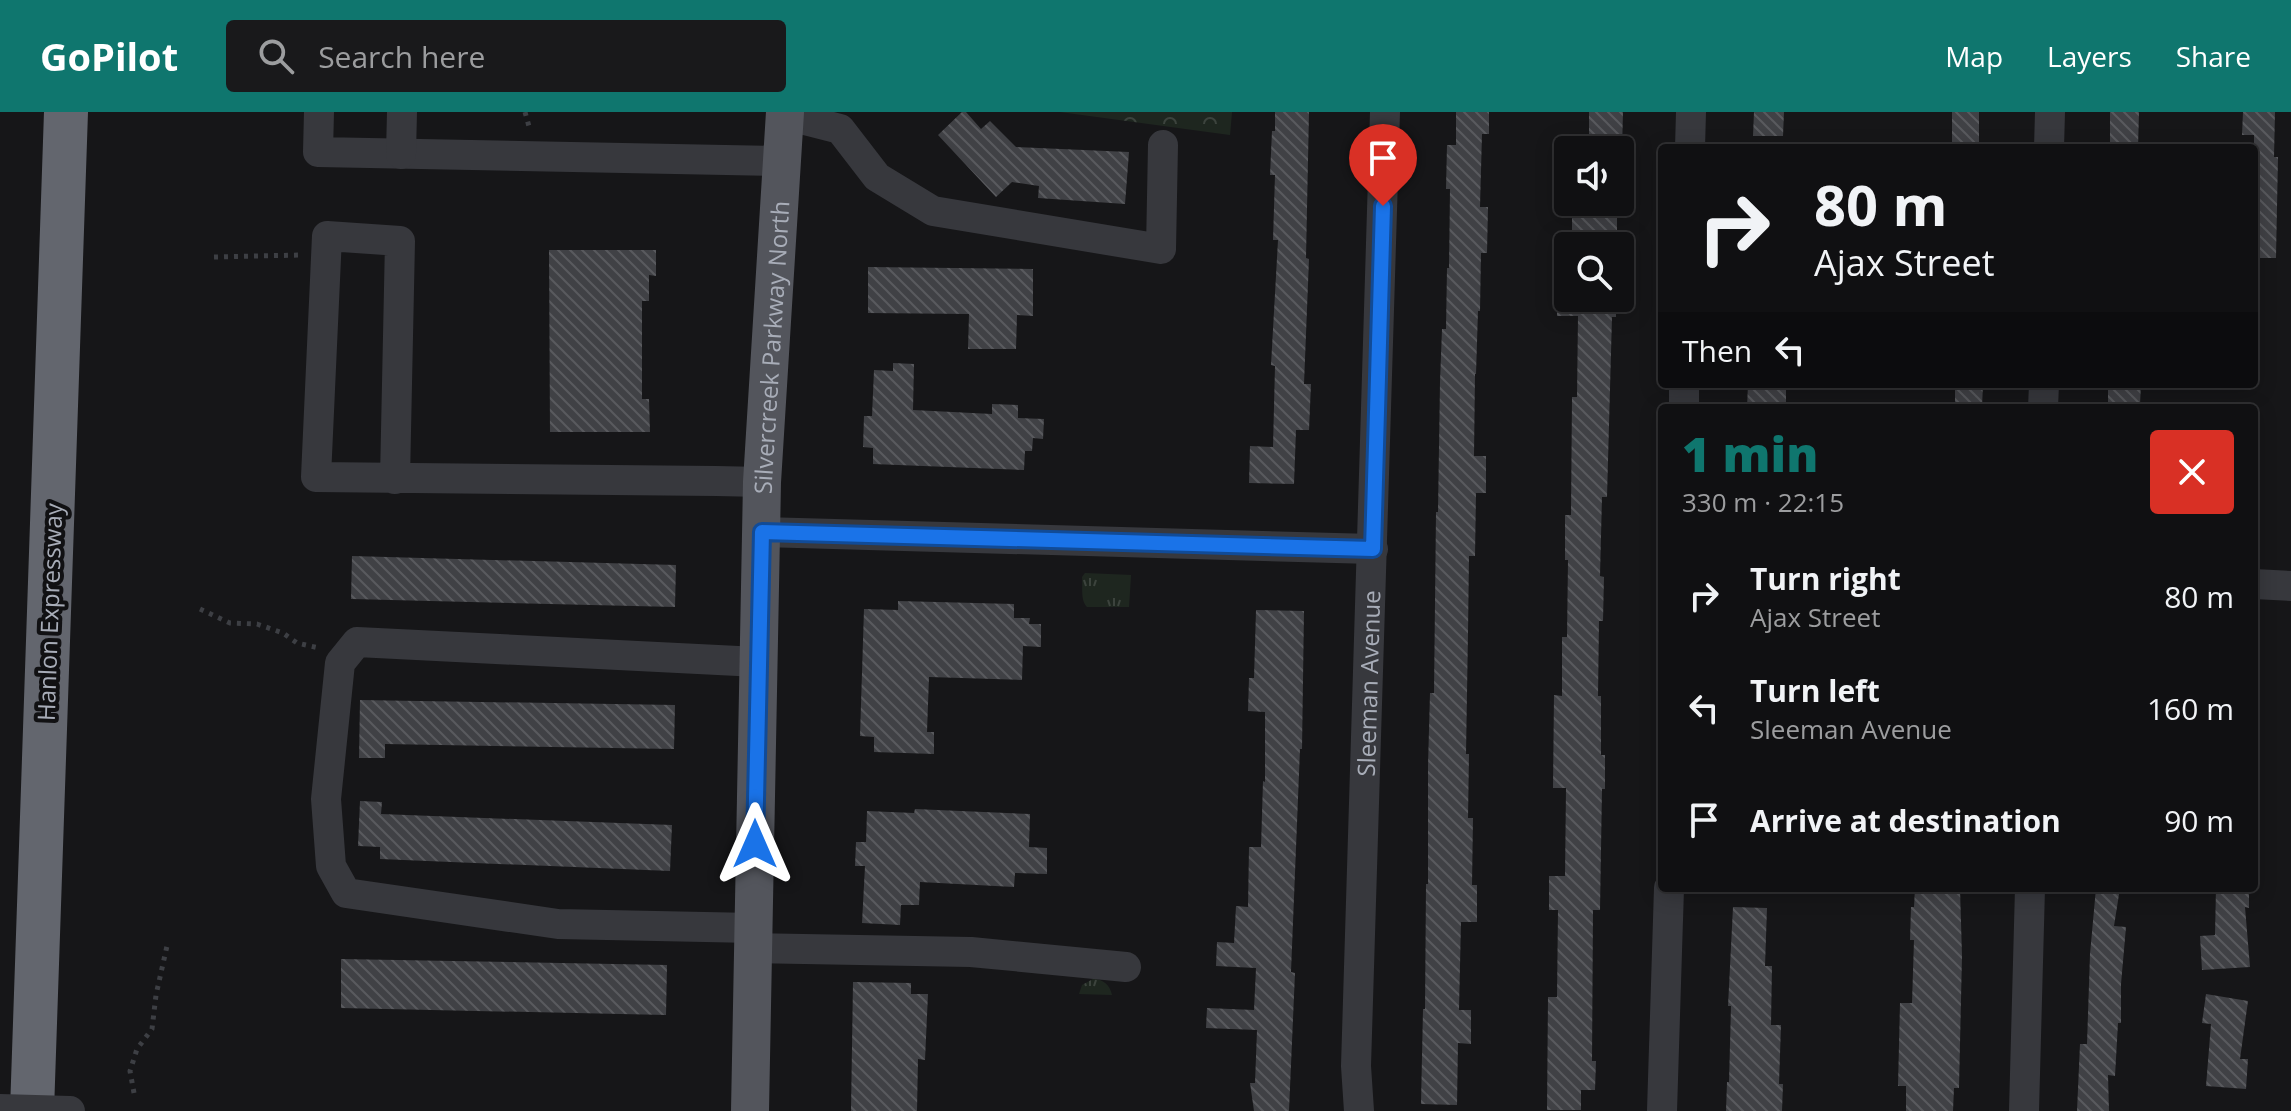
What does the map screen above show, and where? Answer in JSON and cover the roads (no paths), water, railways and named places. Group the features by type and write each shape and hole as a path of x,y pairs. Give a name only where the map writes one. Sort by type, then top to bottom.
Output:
{"highway":[{"name":"Hanlon Expressway","path":"32,1111 66,112"}],"main road":[{"name":"Silvercreek Parkway North","path":"750,1111 762,482 785,114"}],"street":[{"path":"319,112 318,152 783,161"},
{"path":"401,154 402,112"},
{"name":"Sleeman Avenue","path":"1359,1111 1356,1066 1385,112"},
{"path":"1690,144 1691,112"},
{"path":"2049,144 2050,112"},
{"path":"785,114 840,129 877,177 933,211 1161,249 1163,145"},
{"path":"395,479 400,241 327,236 316,477 395,479 762,482"},
{"path":"762,532 1373,549"},
{"path":"2258,584 2291,586"},
{"path":"758,662 357,642 340,663 326,799 331,866 346,893 558,924 971,952 1126,967"},
{"path":"1662,1111 1669,892"},
{"path":"2024,1111 2030,892"},
{"path":"0,1109 70,1111"}]}
